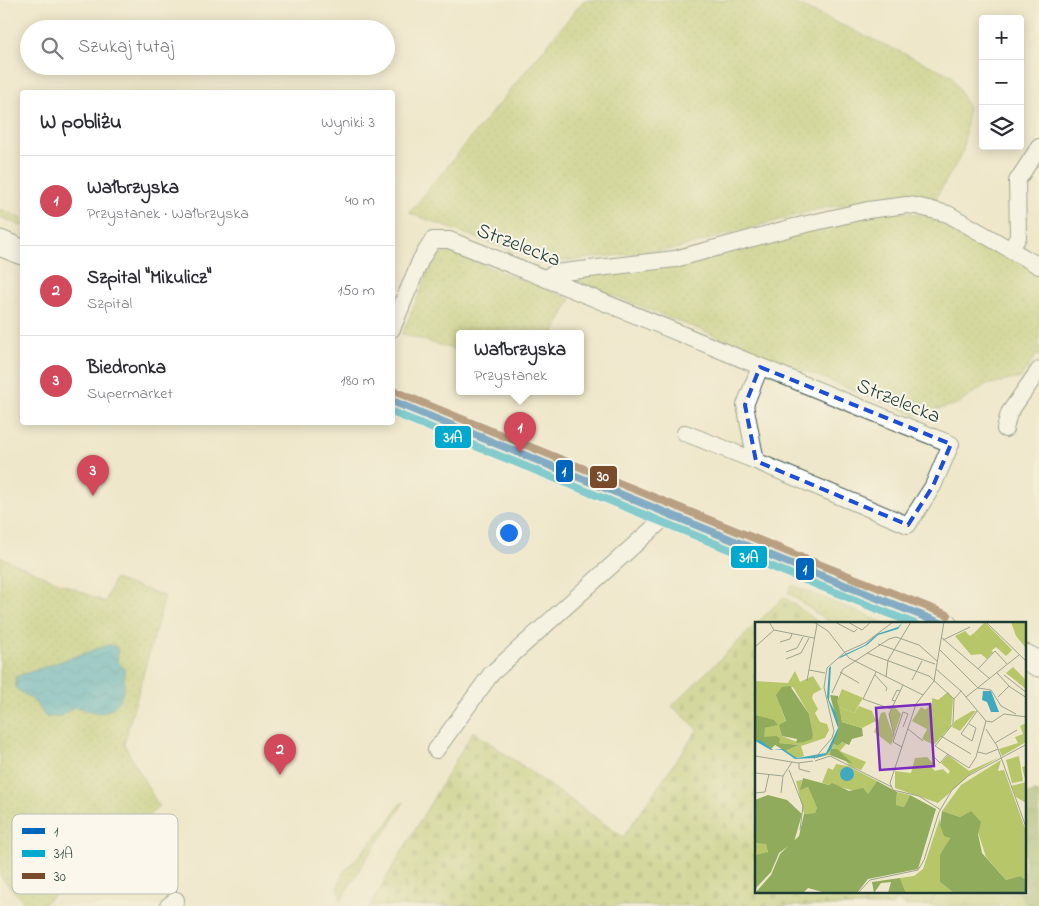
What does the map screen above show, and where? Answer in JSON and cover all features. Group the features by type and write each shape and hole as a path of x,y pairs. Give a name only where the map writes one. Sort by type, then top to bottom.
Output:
{"main road":[{"path":"0,243 20,251"},
{"path":"395,402 939,622"},
{"path":"1026,658 1039,664"}],"street":[{"path":"1011,249 1018,237 1017,181 1039,147"},
{"path":"546,278 555,273 675,259 794,227 868,210 907,205 948,214 1039,266"},
{"name":"Strzelecka","path":"395,322 421,259 433,240 449,240 951,444 933,486 908,525 685,433"},
{"path":"756,461 745,405 760,367"},
{"path":"1005,429 1009,414 1039,370"},
{"path":"436,750 491,674 661,521 665,512"}],"highlighted area":[{"path":"760,367 951,444 933,486 908,525 756,461 745,405"}],"green space":[{"path":"584,0 787,0 951,75 968,107 963,152 936,198 895,196 819,209 675,249 537,264 536,260 409,213"},
{"path":"0,209 20,217 20,225 0,217"},
{"path":"888,210 941,218 1039,271 1039,356 1036,355 1021,378 985,385 958,404 916,415 564,276"},
{"path":"443,253 456,254 571,299 555,330 456,330 456,350 402,334 433,262"},
{"path":"0,557 105,602 114,579 165,596 124,744 159,807 151,814 12,814 12,889 0,876","holes":["108,645 115,646 118,651 117,661 91,711 74,707 59,717 46,717 33,700 76,657"]},
{"path":"792,585 883,622 829,622 788,593"},
{"path":"784,597 819,622 758,622"},
{"path":"755,625 755,894 932,894 935,896 930,903 934,906 905,906 897,900 892,906 370,906 473,731 623,837 698,729 672,706"},
{"path":"1033,792 1039,793 1039,906 951,906 949,894 1026,894 1026,795"},
{"path":"404,802 341,900 338,886 343,873 385,827 400,804"},
{"path":"16,894 55,894 41,906 27,906"},
{"path":"932,894 1020,894 1028,906 934,906 930,903 935,896"}],"water":[{"path":"108,645 115,646 118,651 117,661 124,668 125,674 120,700 105,712 74,707 59,717 46,717 33,700 16,689 15,677"}],"transit line":[{"name":"30","path":"396,392 948,615"},
{"name":"1","path":"395,402 938,622"},
{"name":"31A","path":"395,413 910,622"}],"place":[{"name":"Wałbrzyska","path":"520,453"},
{"name":"Biedronka","path":"93,496"},
{"name":"Szpital \"Mikulicz\"","path":"280,775"}]}
